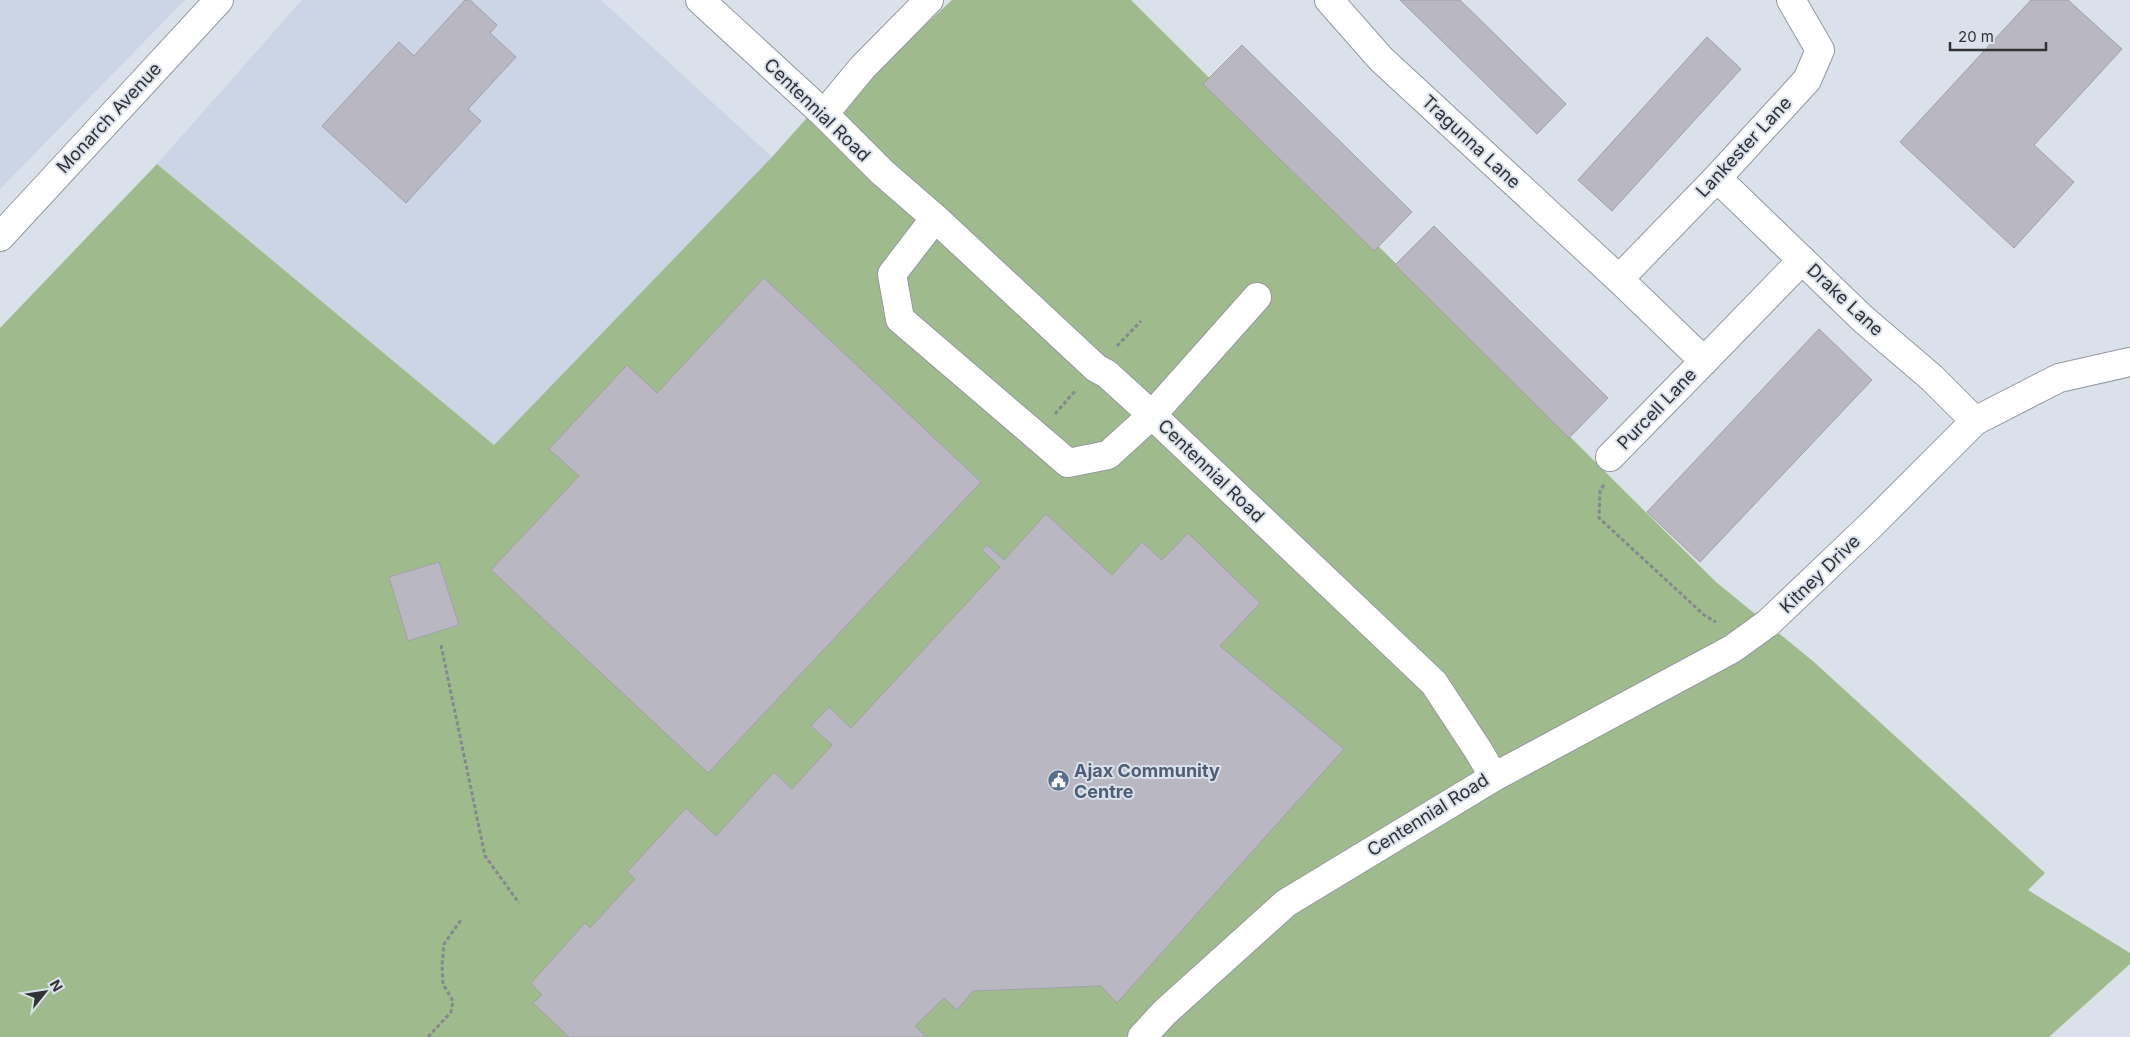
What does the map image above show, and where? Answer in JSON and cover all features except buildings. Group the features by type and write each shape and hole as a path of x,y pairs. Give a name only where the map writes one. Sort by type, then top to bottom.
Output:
{"street":[{"name":"Monarch Avenue","path":"0,237 219,0"},
{"name":"Centennial Road","path":"700,0 824,114 882,172 935,218 1096,368 1107,374 1152,415 1434,683 1494,778 1286,903 1164,1013 1142,1037"},
{"path":"824,114 862,68 929,0"},
{"name":"Tragunna Lane","path":"1329,0 1381,59 1619,279"},
{"name":"Lankester Lane","path":"1619,279 1717,178 1807,80 1820,50 1791,0"},
{"name":"Drake Lane","path":"1717,178 1864,319 1932,378 1975,421"},
{"name":"Centennial Road","path":"935,218 892,274 900,319 1068,463 1108,455 1152,415"},
{"name":"Purcell Lane","path":"1610,457 1802,260"},
{"name":"Purcell Lane","path":"1619,279 1704,361"},
{"path":"1152,415 1257,297"},
{"name":"Kitney Drive","path":"1494,778 1732,649 1743,641 1775,617 1975,421 2059,378 2130,362"}],"path":[{"path":"1610,457 1612,477 1600,490 1599,518 1704,615 1743,641"},
{"path":"441,645 485,856 519,903"},
{"path":"428,1037 451,1012 453,1000 443,984 444,944 461,920"}],"shaded area":[{"path":"0,0 185,0 0,189"},
{"path":"302,0 601,0 772,157 494,445 157,164"}],"green space":[{"path":"952,0 1131,0 1716,582 1814,662 2045,873 2028,890 2130,953 2130,964 2049,1037 0,1037 0,328 157,164 494,445 772,157 837,84 850,95"}],"place":[{"name":"Ajax Community Centre","path":"1058,781"}]}
